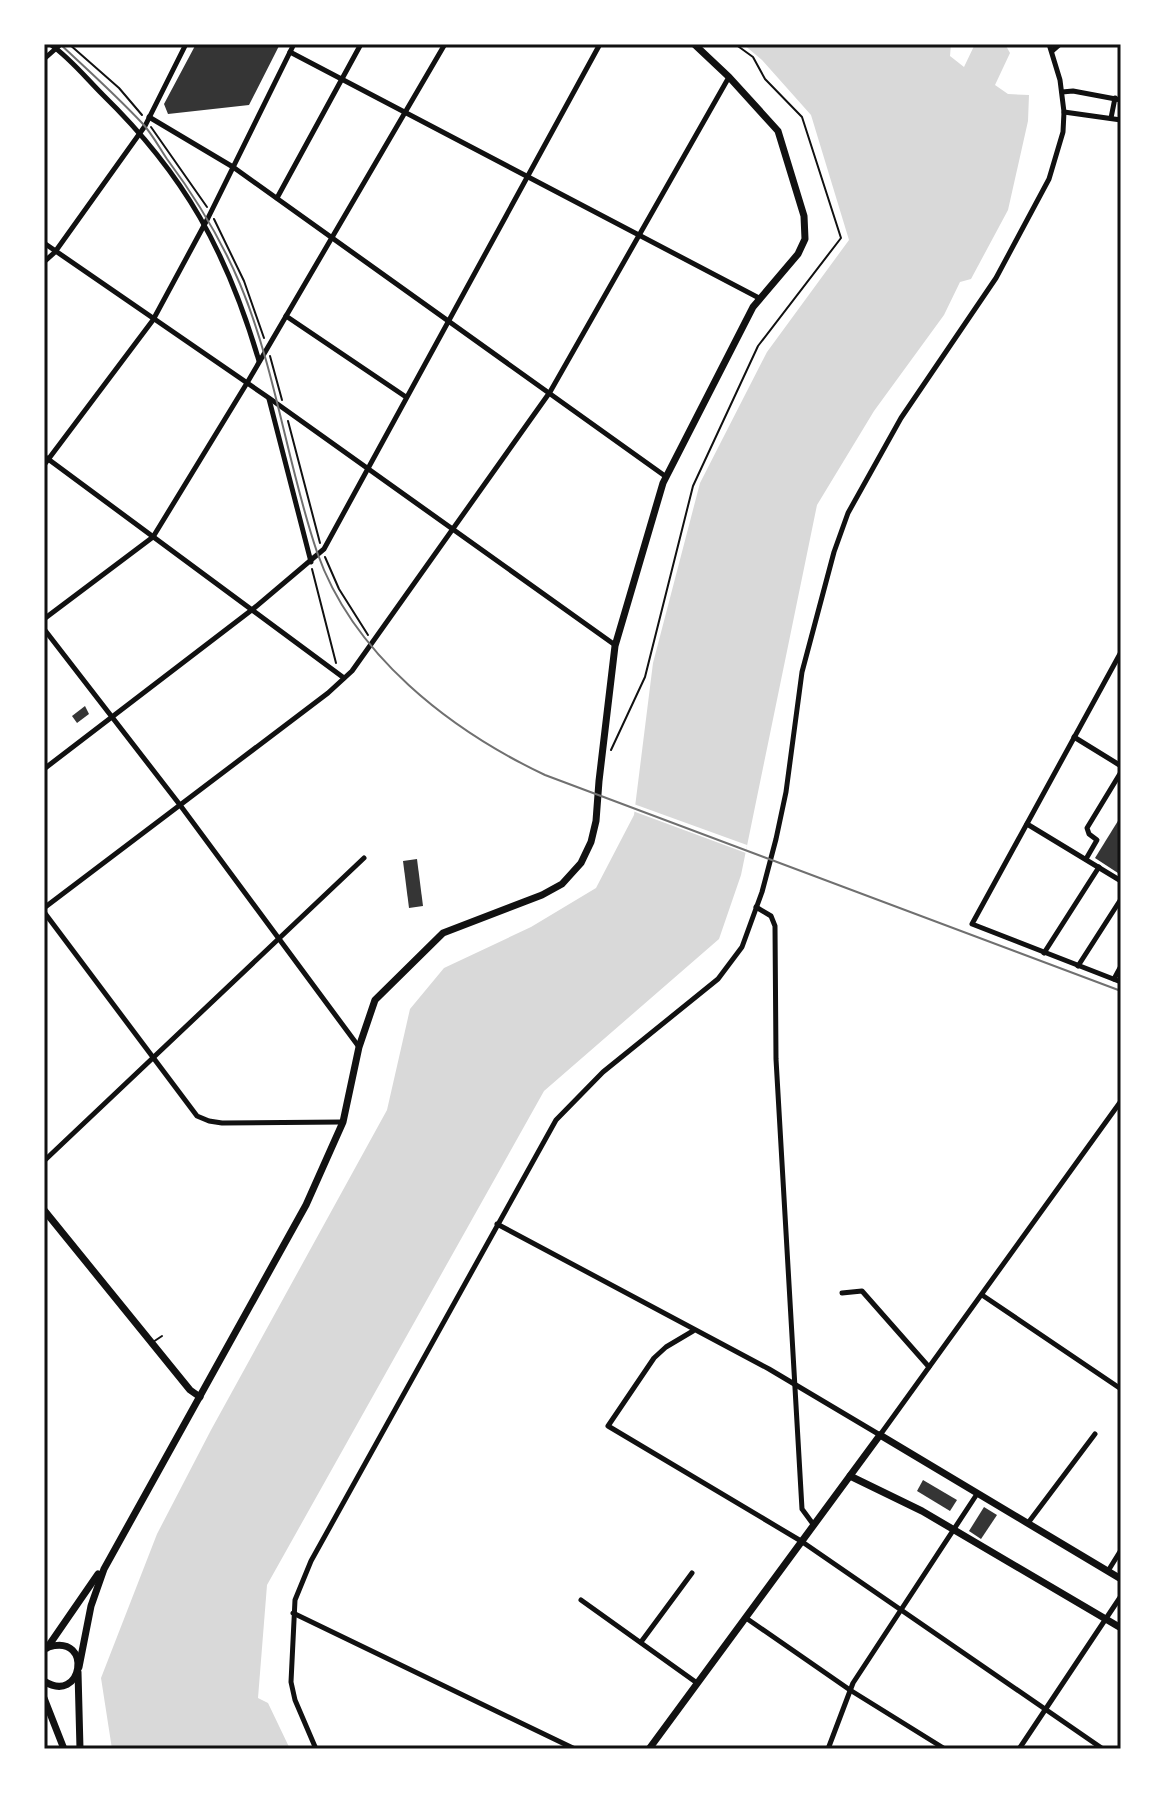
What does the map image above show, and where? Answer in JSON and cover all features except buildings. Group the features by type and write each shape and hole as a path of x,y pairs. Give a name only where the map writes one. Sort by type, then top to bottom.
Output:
{"main road":[{"path":"45,1649 111,1555 297,1223 343,1122 359,1047 375,1000 402,976 433,940 453,928 548,893 562,884 581,863 591,842 596,821 615,646 665,476 759,298 801,249 806,235 804,216 780,136 771,121 694,44"},
{"path":"44,1210 190,1390 200,1397"},
{"path":"649,1749 880,1435 1121,1579"},
{"path":"850,1476 954,1529 1121,1628"},
{"path":"44,1681 63,1686 72,1681 78,1669 91,1606 111,1555"},
{"path":"45,1649 59,1645 69,1648 77,1658 80,1749"},
{"path":"44,1698 64,1749"}],"street":[{"path":"44,262 55,252 141,132 186,44"},
{"path":"294,44 205,224 153,320 46,460 344,678"},
{"path":"277,198 361,44"},
{"path":"44,619 153,537 260,362 445,44"},
{"path":"44,769 253,609 322,551 600,44"},
{"path":"316,1749 292,1690 293,1613 299,1588 311,1561 562,1111 603,1072 701,993 730,965 742,947 756,907 786,792 802,672 834,552 848,513 901,418 984,298 1049,179 1063,132 1064,112 1049,44"},
{"path":"1052,51 1060,44"},
{"path":"44,59 56,45 141,132 177,179 205,224 238,295 260,362"},
{"path":"290,52 759,298"},
{"path":"343,1122 209,1121 193,1112 44,910 328,693 374,642 550,392 729,77"},
{"path":"1062,92 1118,99 1111,118"},
{"path":"1064,112 1121,120"},
{"path":"148,119 233,167 665,476"},
{"path":"44,243 269,398 615,646"},
{"path":"286,316 406,397"},
{"path":"269,398 311,562"},
{"path":"44,629 180,805 359,1047"},
{"path":"1121,652 972,924 1118,981 1121,966"},
{"path":"1074,737 1121,767 1087,828 1097,840 1086,859"},
{"path":"1027,824 1121,881"},
{"path":"44,1161 364,858"},
{"path":"1044,953 1099,867"},
{"path":"1078,966 1121,899"},
{"path":"756,907 771,916 775,926 776,1059 802,1509 813,1524"},
{"path":"497,1224 797,1385 880,1435 1121,1101"},
{"path":"842,1293 862,1291 929,1367"},
{"path":"982,1295 1121,1389"},
{"path":"694,1331 666,1347 654,1358 608,1426 801,1541 1103,1749"},
{"path":"1028,1523 1095,1434"},
{"path":"828,1749 850,1690 977,1494"},
{"path":"1108,1572 1121,1550"},
{"path":"641,1642 692,1573"},
{"path":"1019,1749 1121,1596"},
{"path":"581,1600 697,1683"},
{"path":"293,1613 575,1749"},
{"path":"746,1618 850,1690 945,1749"}],"lane":[{"path":"153,1343 162,1336"}],"path":[{"path":"69,44 148,119 210,213 244,281 267,348 322,551 339,589 374,642"},
{"path":"606,762 645,677 693,486 758,346 841,238 802,117 765,79 753,57 735,44"},
{"path":"311,562 333,658 344,678"}],"shaded area":[{"path":"743,44 951,44 950,56 964,67 975,44 1005,44 1010,53 995,85 1008,94 1029,95 1028,121 1008,210 971,279 960,282 944,315 874,411 817,505 741,875 719,939 544,1091 267,1585 258,1698 268,1703 290,1749 112,1749 101,1678 157,1534 387,1110 410,1009 444,968 531,927 596,888 634,815 653,663 700,483 767,352 849,240 811,115 762,60"}],"pier":[{"path":"631,803 747,845 746,853 630,810"}],"railway":[{"path":"60,44 146,128 216,235 240,284 263,350 317,552 333,589 354,624 409,685 474,736 545,775 1121,991"}]}
